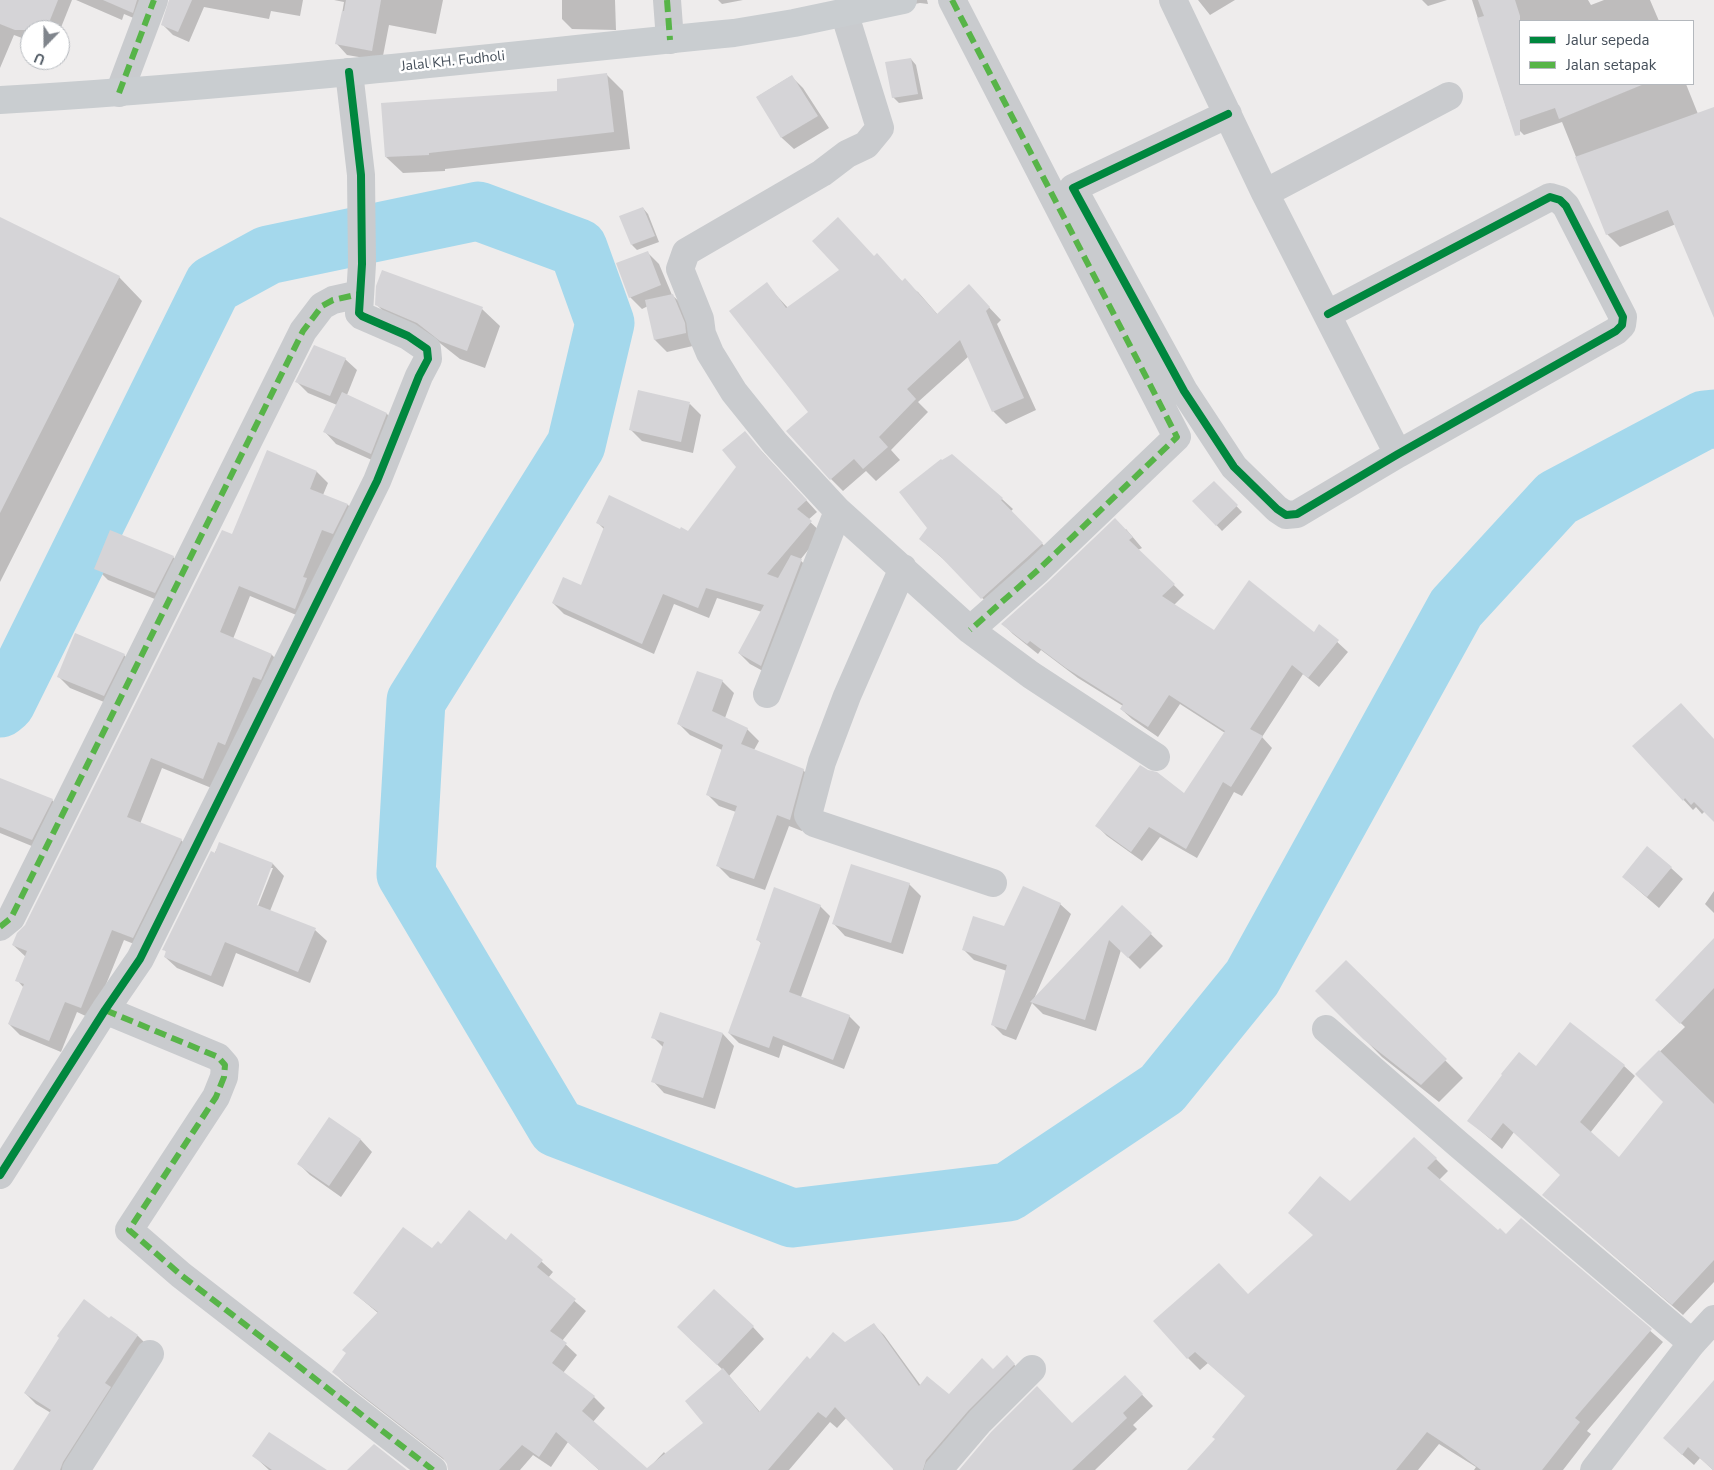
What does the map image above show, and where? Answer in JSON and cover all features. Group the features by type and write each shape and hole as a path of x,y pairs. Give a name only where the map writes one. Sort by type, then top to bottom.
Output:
{"main road":[{"name":"Jalal KH. Fudholi","path":"0,100 119,93 734,33 794,23 903,0"}],"street":[{"path":"119,93 154,0"},
{"path":"667,0 670,40"},
{"path":"952,0 1177,437 1038,570 970,630"},
{"path":"1173,0 1265,193 1398,454"},
{"path":"844,12 880,128 866,145 847,154 822,173 686,252 680,269 700,320 702,334 710,353 734,392 775,443 838,511 970,630 1031,675 1156,756"},
{"path":"0,1175 105,1010 140,959 377,481 419,376 428,359 426,349 408,336 362,316 359,310 362,264 361,175 349,72"},
{"path":"1265,193 1450,96"},
{"path":"1228,114 1073,188 1184,392 1234,468 1277,509 1286,515 1297,514 1398,454 1616,332 1622,325 1623,316 1566,206 1560,200 1550,197 1328,314"},
{"path":"0,927 11,918 303,331 322,306 332,300 360,294"},
{"path":"767,694 838,511"},
{"path":"903,568 847,696 822,762 808,815 814,823 993,883"},
{"path":"105,1010 218,1057 225,1065 224,1077 216,1097 129,1230 182,1275 433,1470"},
{"path":"1326,1029 1465,1150 1692,1342"},
{"path":"1594,1470 1692,1342 1714,1319"},
{"path":"76,1470 150,1354"},
{"path":"938,1470 980,1421 1032,1369"}],"building":[{"path":"0,0 58,0 50,20 20,20 20,30 0,24"},
{"path":"103,0 137,0 133,13"},
{"path":"169,0 192,0 178,32 161,25"},
{"path":"346,0 381,0 372,51 335,44"},
{"path":"1478,0 1515,0 1520,16 1519,85 1642,85 1559,119 1555,108 1520,120 1520,135 1515,136 1477,18 1484,16"},
{"path":"911,58 918,94 892,98 885,62"},
{"path":"607,73 614,132 429,153 429,155 385,157 381,103 557,91 557,79"},
{"path":"792,75 818,116 781,138 756,97"},
{"path":"1714,107 1714,318 1668,210 1606,235 1575,157"},
{"path":"643,207 655,236 631,245 619,216"},
{"path":"0,217 120,276 0,513"},
{"path":"838,217 874,256 877,253 902,281 905,278 937,314 969,284 990,307 986,311 1024,398 992,412 960,340 907,389 916,399 879,437 888,447 863,469 854,459 830,480 786,431 808,412 729,311 767,282 786,308 839,270 812,241"},
{"path":"648,251 661,285 629,298 616,263"},
{"path":"382,270 483,307 467,351 440,341 417,323 375,305 376,286"},
{"path":"673,294 685,323 686,333 654,340 645,300"},
{"path":"314,345 346,358 330,396 295,382"},
{"path":"638,390 690,402 681,442 629,430"},
{"path":"342,392 387,413 371,454 323,432"},
{"path":"745,431 807,500 797,509 812,521 767,574 778,578 791,555 802,559 761,666 738,653 764,605 706,588 698,608 663,594 642,644 552,603 563,577 581,585 604,527 596,523 609,495 688,531 736,467 722,450"},
{"path":"267,450 317,471 310,489 348,504 333,534 322,530 303,577 307,578 295,609 239,586 220,632 272,654 261,680 253,677 225,745 218,742 203,779 151,758 127,817 182,839 133,938 112,930 81,1008 65,1002 49,1041 8,1024 24,984 15,981 27,951 12,945 17,933 25,925 222,530 232,534"},
{"path":"952,454 1003,498 1001,500 1043,543 981,599 939,555 919,539 927,528 899,492 941,459"},
{"path":"1214,481 1238,505 1216,526 1192,501"},
{"path":"1115,518 1133,537 1129,540 1175,584 1162,596 1214,630 1249,580 1314,632 1319,624 1339,640 1308,678 1292,665 1250,729 1263,736 1231,787 1223,782 1186,849 1149,827 1131,852 1095,826 1140,765 1148,770 1157,772 1184,793 1225,731 1169,695 1148,727 1120,709 1123,704 1066,668 1030,641 1027,644 1001,624"},
{"path":"110,530 174,556 155,593 94,569"},
{"path":"75,633 125,654 104,696 57,677"},
{"path":"697,671 723,680 712,711 748,728 741,744 804,769 790,820 777,815 754,879 716,866 737,806 706,795 723,745 677,724"},
{"path":"1681,703 1714,739 1714,822 1694,802 1691,805 1685,798 1683,801 1632,746"},
{"path":"0,778 53,799 32,840 0,827"},
{"path":"219,842 273,863 257,905 316,928 298,972 225,942 211,976 164,957 166,951 162,950 211,851 215,853"},
{"path":"1647,846 1672,867 1647,897 1622,877"},
{"path":"851,864 910,883 891,943 832,924"},
{"path":"1023,886 1061,903 1006,1030 991,1025 1007,965 962,950 973,916 1004,926"},
{"path":"774,887 821,905 789,992 850,1015 833,1060 773,1036 769,1048 728,1033 761,942 756,940"},
{"path":"1122,905 1152,933 1128,958 1109,940 1085,1020 1030,1002"},
{"path":"1714,938 1714,988 1680,1024 1655,1000"},
{"path":"1346,960 1447,1059 1421,1085 1363,1039 1315,991"},
{"path":"660,1012 723,1033 703,1098 651,1082 664,1042 651,1038"},
{"path":"1570,1022 1625,1065 1580,1122 1619,1157 1663,1102 1635,1074 1659,1050 1714,1104 1714,1260 1672,1305 1542,1195 1560,1175 1503,1123 1491,1139 1467,1121 1519,1052 1536,1066"},
{"path":"329,1117 361,1139 329,1186 297,1164"},
{"path":"1414,1137 1437,1158 1427,1168 1498,1230 1500,1228 1506,1234 1521,1218 1652,1329 1575,1418 1580,1422 1542,1470 1481,1470 1427,1432 1396,1470 1187,1470 1215,1439 1212,1437 1245,1396 1195,1352 1187,1359 1153,1321 1219,1263 1248,1294 1313,1235 1288,1213 1320,1176 1350,1201"},
{"path":"469,1210 506,1240 511,1233 543,1260 537,1267 576,1299 550,1331 567,1343 552,1363 595,1396 582,1411 647,1468 703,1423 685,1401 723,1368 759,1412 807,1356 810,1359 833,1332 845,1342 874,1323 919,1386 927,1376 949,1394 982,1358 993,1369 1007,1355 1015,1364 968,1411 926,1460 923,1470 894,1470 835,1407 826,1418 818,1412 768,1470 599,1470 556,1432 539,1457 522,1445 499,1470 448,1470 443,1458 332,1372 346,1353 342,1350 378,1312 353,1293 403,1227 432,1248 438,1241 441,1244"},
{"path":"714,1289 754,1326 717,1365 677,1327"},
{"path":"84,1299 109,1318 111,1316 138,1335 105,1383 111,1387 63,1462 60,1470 13,1470 51,1410 24,1393 59,1338 57,1336"},
{"path":"1125,1375 1143,1394 1123,1413 1127,1418 1072,1470 959,1470 991,1432 1037,1386 1072,1423"},
{"path":"1714,1380 1713,1470 1688,1447 1682,1455 1663,1438"},
{"path":"269,1432 327,1470 272,1470 252,1456"},
{"path":"374,1444 407,1470 347,1470"}],"waterway":[{"path":"0,708 6,703 213,285 268,255 478,211 578,248 605,323 576,445 416,701 406,874 557,1128 792,1218 1008,1192 1162,1089 1252,978 1456,608 1557,498 1704,420 1714,419"}],"marked path":[{"path":"119,93 154,0"},
{"path":"667,0 670,40"},
{"path":"952,0 1177,437 1038,570 970,630"},
{"path":"0,927 11,918 303,331 322,306 333,300 360,294"},
{"path":"105,1010 218,1057 225,1065 224,1077 216,1097 129,1230 181,1275 433,1470"}],"cycle path":[{"path":"0,1175 105,1010 140,959 377,481 419,376 428,359 427,349 408,336 359,313 362,264 361,175 349,72"},
{"path":"1228,114 1073,188 1184,391 1234,467 1277,509 1286,515 1297,514 1398,454 1616,331 1622,325 1623,317 1566,206 1560,200 1550,197 1328,314"}]}
